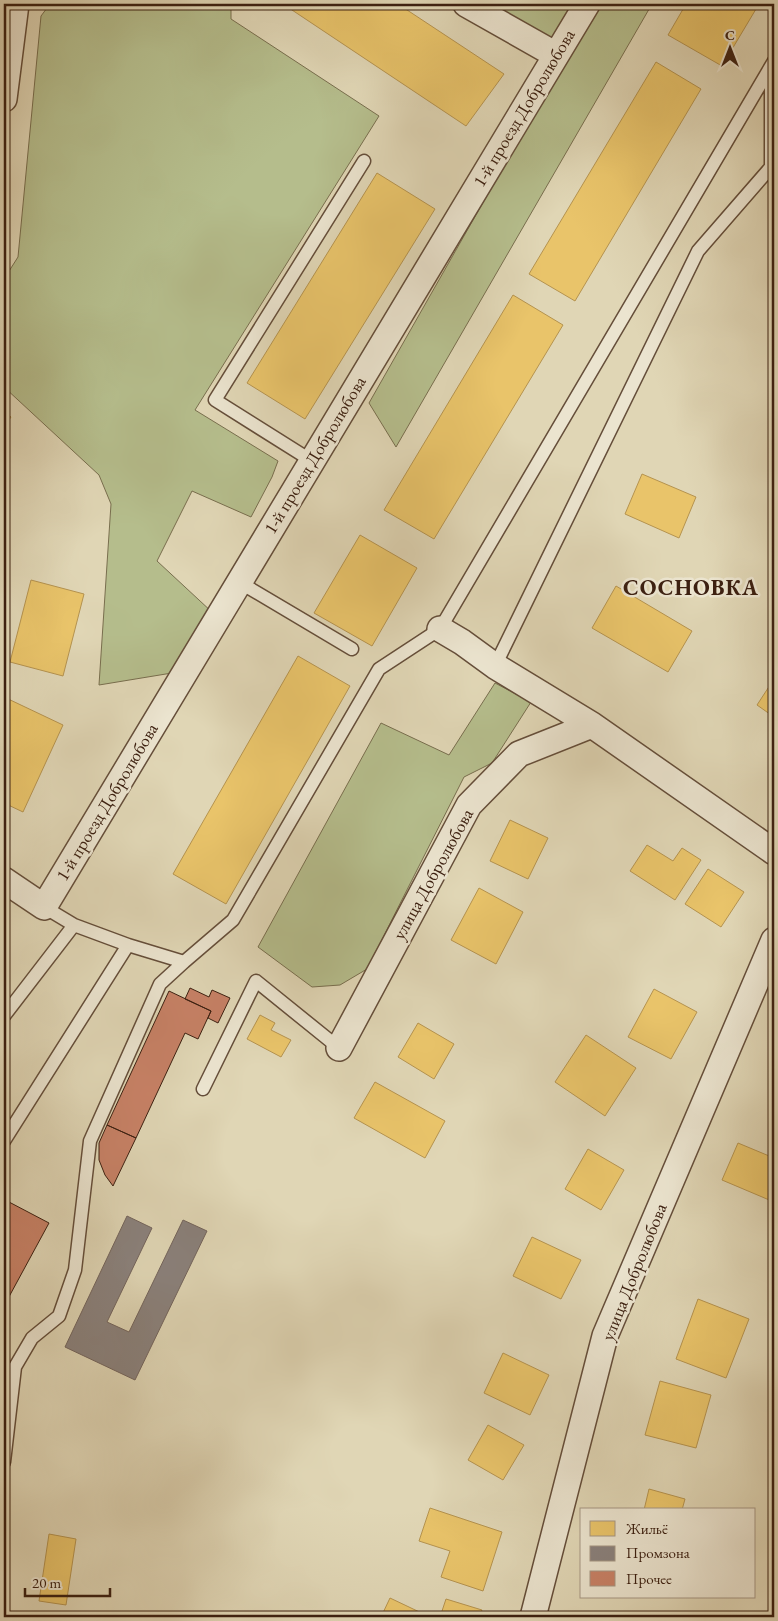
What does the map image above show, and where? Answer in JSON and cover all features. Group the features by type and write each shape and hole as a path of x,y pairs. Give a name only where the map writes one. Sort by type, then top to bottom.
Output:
{"street":[{"path":"4,99 16,4"},
{"path":"466,4 556,55"},
{"name":"1-й проезд Добролюбова","path":"44,907 587,4"},
{"path":"440,629 495,666 592,725 774,852"},
{"name":"улица Добролюбова","path":"339,1048 469,805 519,754 592,725"},
{"path":"4,880 44,907"},
{"name":"улица Добролюбова","path":"534,1617 605,1336 772,950"}],"lane":[{"path":"4,1462 15,1367 32,1338 59,1316 75,1270 90,1141 160,984 233,920 379,669 440,629 772,64"},
{"path":"495,666 698,251 771,168 772,64"},
{"path":"312,460 215,400 364,161"},
{"path":"239,582 352,649"},
{"path":"44,907 74,925 128,945 184,962"},
{"path":"4,1016 74,925"},
{"path":"4,1141 128,945"},
{"path":"203,1089 256,981 339,1048"}],"green space":[{"path":"50,4 231,4 231,19 379,116 195,410 278,461 272,477 251,517 192,491 157,561 213,613 178,672 99,685 111,504 99,475 4,387 4,279 18,257 41,16"},
{"path":"485,4 652,4 396,447 369,403 568,53"},
{"path":"495,683 531,702 492,763 464,777 367,969 340,985 312,987 258,947 381,723 449,755"}],"building: Жильё":[{"path":"283,4 398,4 504,74 466,126"},
{"path":"686,4 759,4 722,66 668,35"},
{"path":"656,62 701,89 575,301 529,274"},
{"path":"377,173 435,209 305,419 247,383"},
{"path":"513,295 563,325 434,539 384,510"},
{"path":"4,411 11,417 4,427"},
{"path":"642,474 696,497 679,538 625,514"},
{"path":"360,535 417,568 372,646 314,613"},
{"path":"31,580 84,594 63,676 10,662"},
{"path":"616,586 692,631 668,672 592,628"},
{"path":"298,656 350,686 226,904 173,874"},
{"path":"774,679 774,717 757,705"},
{"path":"4,697 63,725 23,812 4,803"},
{"path":"510,820 548,838 528,879 490,861"},
{"path":"647,845 673,861 682,848 701,860 675,900 630,871"},
{"path":"708,869 744,892 721,927 685,904"},
{"path":"479,888 523,912 496,964 451,940"},
{"path":"654,989 697,1012 671,1059 628,1037"},
{"path":"260,1015 275,1023 271,1030 291,1040 281,1057 247,1039"},
{"path":"418,1023 454,1044 434,1079 398,1057"},
{"path":"586,1035 636,1068 605,1116 555,1082"},
{"path":"375,1082 445,1121 425,1158 354,1118"},
{"path":"738,1143 774,1158 774,1202 722,1180"},
{"path":"588,1149 624,1170 601,1210 565,1189"},
{"path":"532,1237 581,1260 561,1299 513,1276"},
{"path":"698,1299 749,1319 726,1378 676,1359"},
{"path":"503,1353 549,1375 530,1415 484,1393"},
{"path":"660,1381 711,1395 696,1448 645,1435"},
{"path":"488,1425 524,1445 503,1480 468,1460"},
{"path":"649,1489 685,1499 683,1508 644,1508"},
{"path":"430,1508 502,1532 483,1591 441,1577 450,1551 419,1541"},
{"path":"49,1534 76,1539 66,1605 39,1601"},
{"path":"390,1598 430,1617 381,1617"},
{"path":"446,1599 482,1610 479,1617 440,1617"}],"building: Промзона":[{"path":"127,1216 152,1228 107,1322 129,1332 183,1220 207,1231 135,1380 65,1347"}],"building: Прочее":[{"path":"190,988 209,997 212,990 230,998 218,1023 208,1018 211,1011 185,999"},
{"path":"169,991 211,1011 198,1039 185,1033 136,1138 107,1125"},
{"path":"107,1125 136,1138 113,1186 105,1175 99,1160 99,1143"},
{"path":"9,1202 49,1223 4,1306 4,1212"}],"district":[{"name":"СОСНОВКА","path":"691,587"}]}
